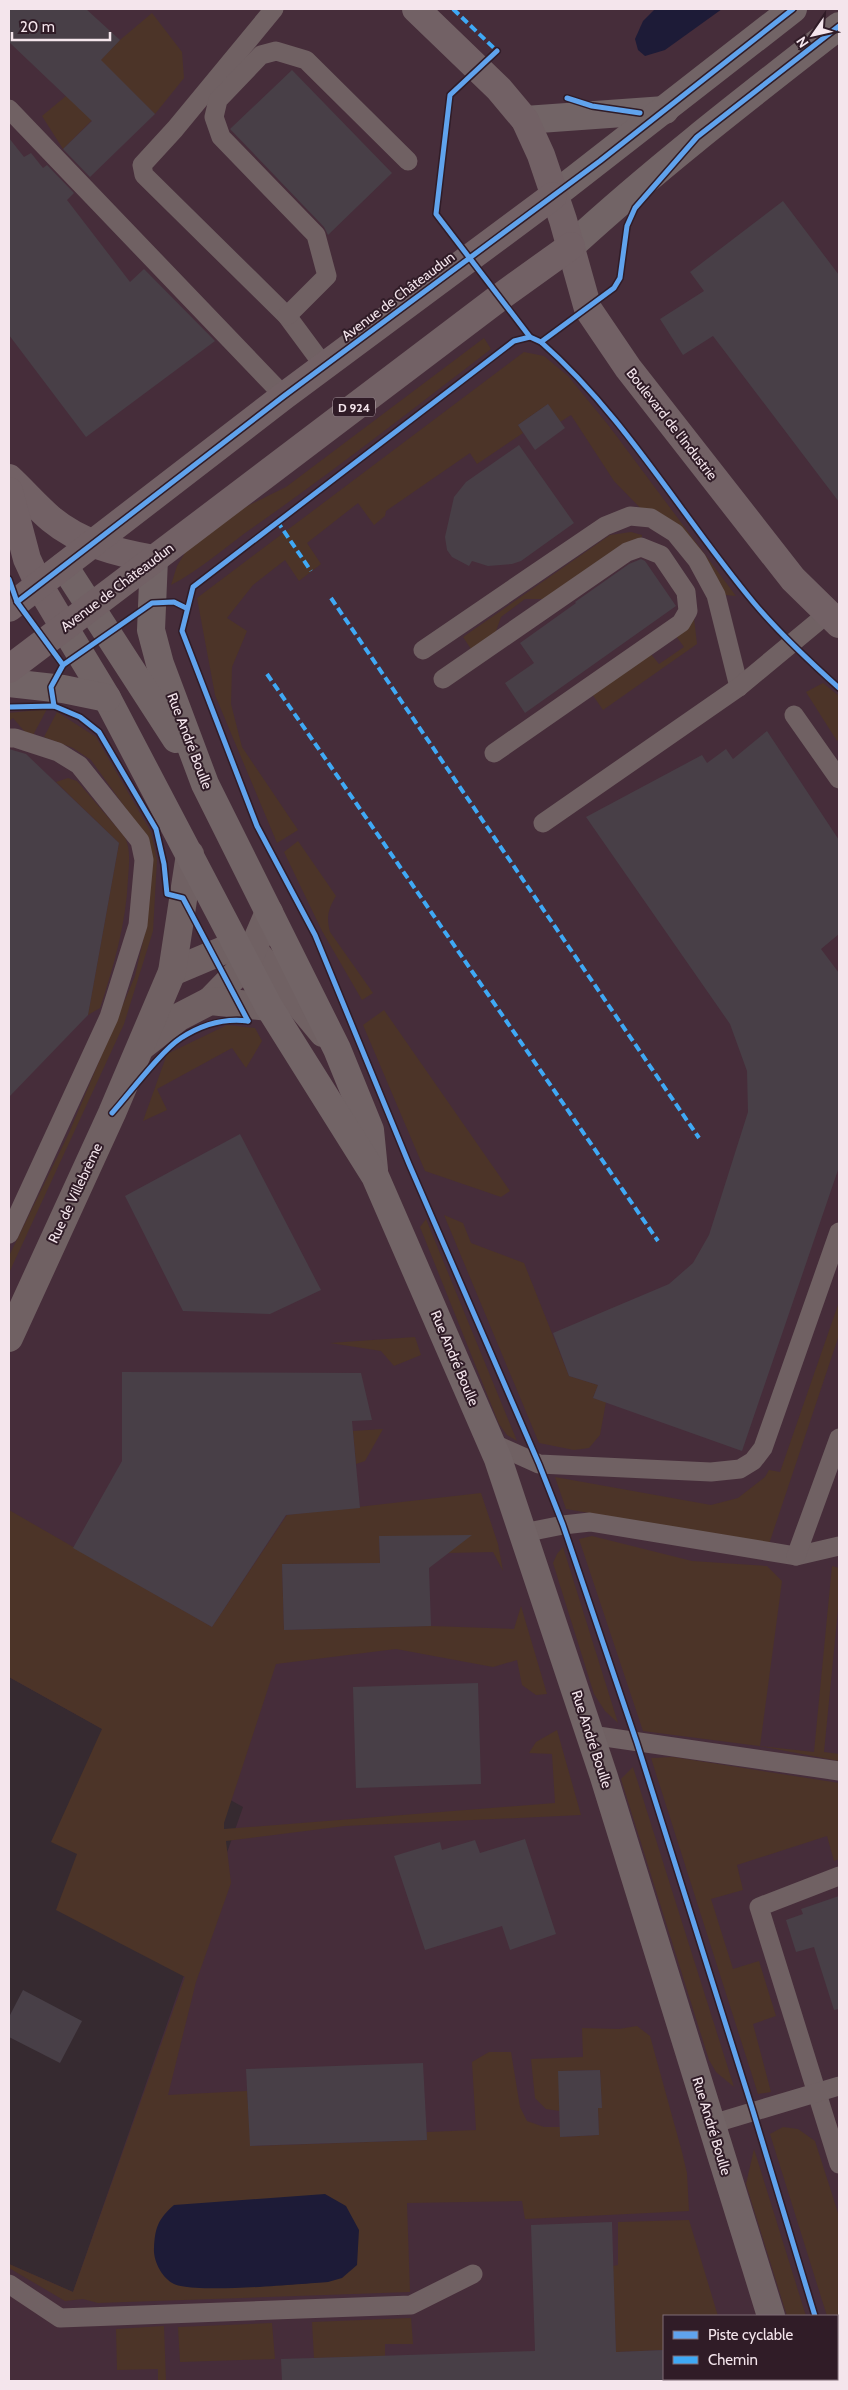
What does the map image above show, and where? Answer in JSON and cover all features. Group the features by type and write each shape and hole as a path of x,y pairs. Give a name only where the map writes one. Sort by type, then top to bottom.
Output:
{"main road":[{"name":"Boulevard de l'Industrie","path":"426,12 499,89 525,120 541,155 571,246 588,309 628,368 793,579 833,619"},
{"name":"Avenue de Châteaudun","path":"9,608 284,396 554,196"},
{"name":"Avenue de Châteaudun","path":"9,669 500,297 571,246"},
{"path":"9,478 52,520 93,544 121,554 154,560"},
{"path":"9,491 22,544 39,585 64,627"}],"street":[{"name":"Avenue de Châteaudun","path":"554,196 793,9"},
{"name":"Avenue de Châteaudun","path":"571,246 640,184 839,26"},
{"path":"525,120 665,110"},
{"name":"Rue André Boulle","path":"154,560 152,630 160,664 205,784 337,1049 370,1130 375,1176"},
{"path":"64,566 205,784"},
{"name":"Rue André Boulle","path":"64,627 107,698 190,854 245,952 269,1007 375,1176 492,1443 591,1735 771,2315"},
{"path":"9,683 63,689 107,698"},
{"name":"Rue de Villebrème","path":"9,1338 141,1046 172,972 190,854"},
{"path":"172,972 245,952 269,912"},
{"name":"Rue André Boulle","path":"245,952 337,1049"},
{"name":"Rue de Villebrème","path":"141,1046 179,1017 210,1001 245,952"},
{"path":"210,1001 269,1007"}],"lane":[{"path":"274,9 175,129 142,165 144,175 287,316 324,366"},
{"path":"287,316 327,276 316,234 221,138 214,117 218,100 261,55 276,51 306,60 408,161"},
{"path":"9,109 284,396"},
{"path":"423,650 605,526 630,516 651,518 675,533 697,560 716,595 739,687"},
{"path":"443,679 627,552 641,547 661,555 686,592 688,611 681,623 494,753"},
{"path":"543,823 739,687 833,619"},
{"path":"794,714 839,779"},
{"path":"9,738 15,738 58,752 80,765 140,841 144,860 138,925 109,1017 9,1234"},
{"path":"492,1443 539,1464 711,1472 740,1469 753,1461 763,1448 839,1232"},
{"path":"796,1556 839,1438"},
{"path":"523,1533 590,1522 796,1556 839,1546"},
{"path":"591,1735 839,1771"},
{"path":"839,1876 759,1907 839,2164"},
{"path":"712,2124 839,2086"},
{"path":"9,2284 60,2318 411,2305 473,2274"}],"shaded area":[{"path":"9,9 839,9 839,2381 9,2381 9,2264 73,2292 243,1807 9,1677"},
{"path":"655,9 722,9 665,50 645,56 638,50 635,39 643,21"},
{"path":"152,13 182,52 184,78 155,114 126,86 63,149 42,116 66,96 120,40"},
{"path":"484,338 491,349 374,439 204,565 171,585 177,566 188,548 235,512 286,487"},
{"path":"524,352 544,356 568,376 609,426 736,596 725,595 614,481 571,415 560,422 548,404 518,425 523,433 477,464 470,453 386,511 385,516 374,525 358,503 307,543 321,564 299,581 285,560 253,585 227,618 247,631 232,667 231,704 242,747 298,830 277,843 215,695 197,598"},
{"path":"631,532 642,535 641,541 547,599 525,599 501,617 495,634 473,652 463,637 610,535"},
{"path":"694,618 697,644 603,710 592,694 650,653 659,664 684,647 676,636"},
{"path":"823,683 839,696 839,739 837,741 806,692"},
{"path":"47,709 31,739 13,718 9,721 9,713"},
{"path":"57,712 96,737 151,832 157,860 153,931 124,1024 9,1273 9,1256 69,1133 135,976 146,928 142,831 91,760 73,748 44,737"},
{"path":"68,778 77,781 125,837 129,852 125,912 110,976 100,1008 88,1015 119,843 56,782"},
{"path":"298,841 336,896 328,913 330,932 373,993 362,1000 322,931 284,852"},
{"path":"384,1010 510,1191 501,1197 425,1171 363,1025"},
{"path":"227,1025 255,1028 262,1041 246,1068 232,1048 157,1089 167,1110 143,1121 167,1054"},
{"path":"444,1215 463,1223 471,1243 524,1263 569,1376 598,1385 593,1398 606,1402 600,1435 589,1448 574,1450 539,1443"},
{"path":"426,1219 517,1441 507,1435 499,1424 420,1227"},
{"path":"839,1302 839,1335 769,1544 566,1509 555,1477 711,1505 738,1498 765,1477 769,1470 780,1472"},
{"path":"415,1337 421,1355 394,1366 381,1351 330,1343"},
{"path":"383,1429 365,1461 356,1464 353,1431"},
{"path":"481,1493 498,1544 503,1571 493,1552 448,1553 379,1536 380,1563 282,1564 284,1630 431,1626 514,1629 521,1606 547,1694 536,1695 522,1685 517,1660 493,1667 396,1649 276,1664 224,1823 224,1829 555,1803 552,1754 529,1753 536,1742 557,1730 581,1815 345,1826 226,1841 231,1883 196,1982 168,2095 247,2091 251,2146 427,2140 427,2132 476,2130 472,2062 489,2052 511,2052 520,2107 527,2121 544,2127 560,2127 561,2137 599,2135 598,2108 602,2108 600,2070 559,2071 560,2111 546,2109 535,2098 531,2059 583,2057 582,2028 619,2029 637,2026 650,2036 687,2173 689,2211 525,2219 522,2201 407,2203 410,2292 98,2303 83,2299 65,2301 9,2268 9,2264 73,2292 185,1977 56,1910 77,1854 51,1842 102,1729 9,1677 9,1510 212,1627 287,1515"},
{"path":"592,1536 692,1561 767,1566 782,1581 760,1746 814,1752 832,1566 839,1568 839,1599 824,1752 839,1754 839,1761 759,1746 643,1731 579,1539"},
{"path":"563,1547 618,1723 605,1711 594,1694 553,1563"},
{"path":"673,1757 839,1783 839,1859 834,1861 827,1836 737,1865 743,1890 711,1899 733,1969 759,1961 776,2016 753,2024 771,2092 758,2094 651,1758"},
{"path":"633,1767 734,2087 716,2072 709,2060 621,1779"},
{"path":"783,2127 798,2129 815,2141 839,2216 839,2356 838,2315 827,2315 770,2134"},
{"path":"754,2149 806,2315 787,2315 746,2184"},
{"path":"325,2194 346,2206 359,2230 357,2265 342,2278 328,2282 272,2286 185,2287 174,2284 166,2278 157,2264 154,2248 158,2224 174,2205"},
{"path":"689,2220 718,2315 663,2315 663,2350 616,2352 613,2266 618,2265 618,2222"},
{"path":"411,2318 413,2344 385,2344 385,2356 314,2358 312,2322"},
{"path":"272,2323 275,2359 180,2362 178,2327"},
{"path":"164,2326 166,2381 158,2381 158,2369 117,2370 116,2329"},
{"path":"738,2380 738,2381 686,2381"}],"building":[{"path":"9,9 86,9 120,40 101,60 155,114 90,177 63,149 92,121 9,42"},
{"path":"292,70 392,173 328,235 324,227 230,129"},
{"path":"9,138 24,157 31,153 43,168 47,165 74,193 67,200 130,282 144,269 215,341 86,437 9,335"},
{"path":"783,201 839,275 839,502 713,336 683,355 660,319 704,291 690,272"},
{"path":"548,404 565,428 535,450 518,425"},
{"path":"519,445 574,523 521,561 512,564 488,566 472,561 469,566 452,557 447,550 445,537 454,497 466,482"},
{"path":"641,559 645,561 676,606 525,713 505,683 534,663 520,643 629,564"},
{"path":"767,731 839,840 839,934 821,949 839,973 839,1167 742,1451 593,1398 598,1385 569,1376 553,1333 669,1284 693,1263 709,1235 748,1112 747,1071 730,1024 586,817 702,755 707,763 726,749 733,759"},
{"path":"9,749 26,754 119,843 88,1015 9,1097"},
{"path":"240,1134 321,1290 270,1314 183,1311 125,1196"},
{"path":"122,1372 361,1373 372,1420 352,1421 360,1508 286,1515 212,1627 73,1548 122,1461"},
{"path":"472,1535 429,1568 431,1626 284,1630 282,1564 380,1563 379,1536"},
{"path":"478,1683 481,1784 356,1788 353,1687"},
{"path":"525,1839 556,1934 510,1950 502,1926 425,1950 394,1856 440,1842 442,1850 475,1840 480,1853"},
{"path":"839,1896 839,2009 834,2010 814,1947 796,1952 786,1920 803,1914 801,1909"},
{"path":"23,1990 82,2021 60,2063 9,2037 9,2017"},
{"path":"423,2063 427,2140 250,2146 246,2069"},
{"path":"600,2070 602,2108 598,2108 599,2135 560,2137 558,2071"},
{"path":"612,2222 616,2352 663,2350 664,2381 282,2381 281,2359 535,2351 531,2225"}],"marked path":[{"path":"453,9 497,51"},
{"path":"277,521 311,571"},
{"path":"331,598 699,1138"},
{"path":"267,674 658,1241"}],"cycle path":[{"path":"17,602 284,396 600,161 793,9"},
{"path":"541,342 614,288 620,278 627,226 635,208 697,137 839,26"},
{"path":"497,51 450,95 436,214 530,337 541,342 572,371 627,435 754,603 774,626 839,688"},
{"path":"567,98 592,106 640,113"},
{"path":"530,337 514,341 193,587 182,631 257,826 315,935 409,1164 539,1464 563,1525 637,1743 753,2111 815,2315"},
{"path":"9,579 17,602 63,665"},
{"path":"54,706 51,687 63,665 152,603 174,602 186,608"},
{"path":"9,707 54,706 80,717 99,732 156,829 164,864 167,894 183,898 248,1021"},
{"path":"112,1113 155,1062 181,1038 197,1029 213,1024 239,1020 248,1021"}]}
